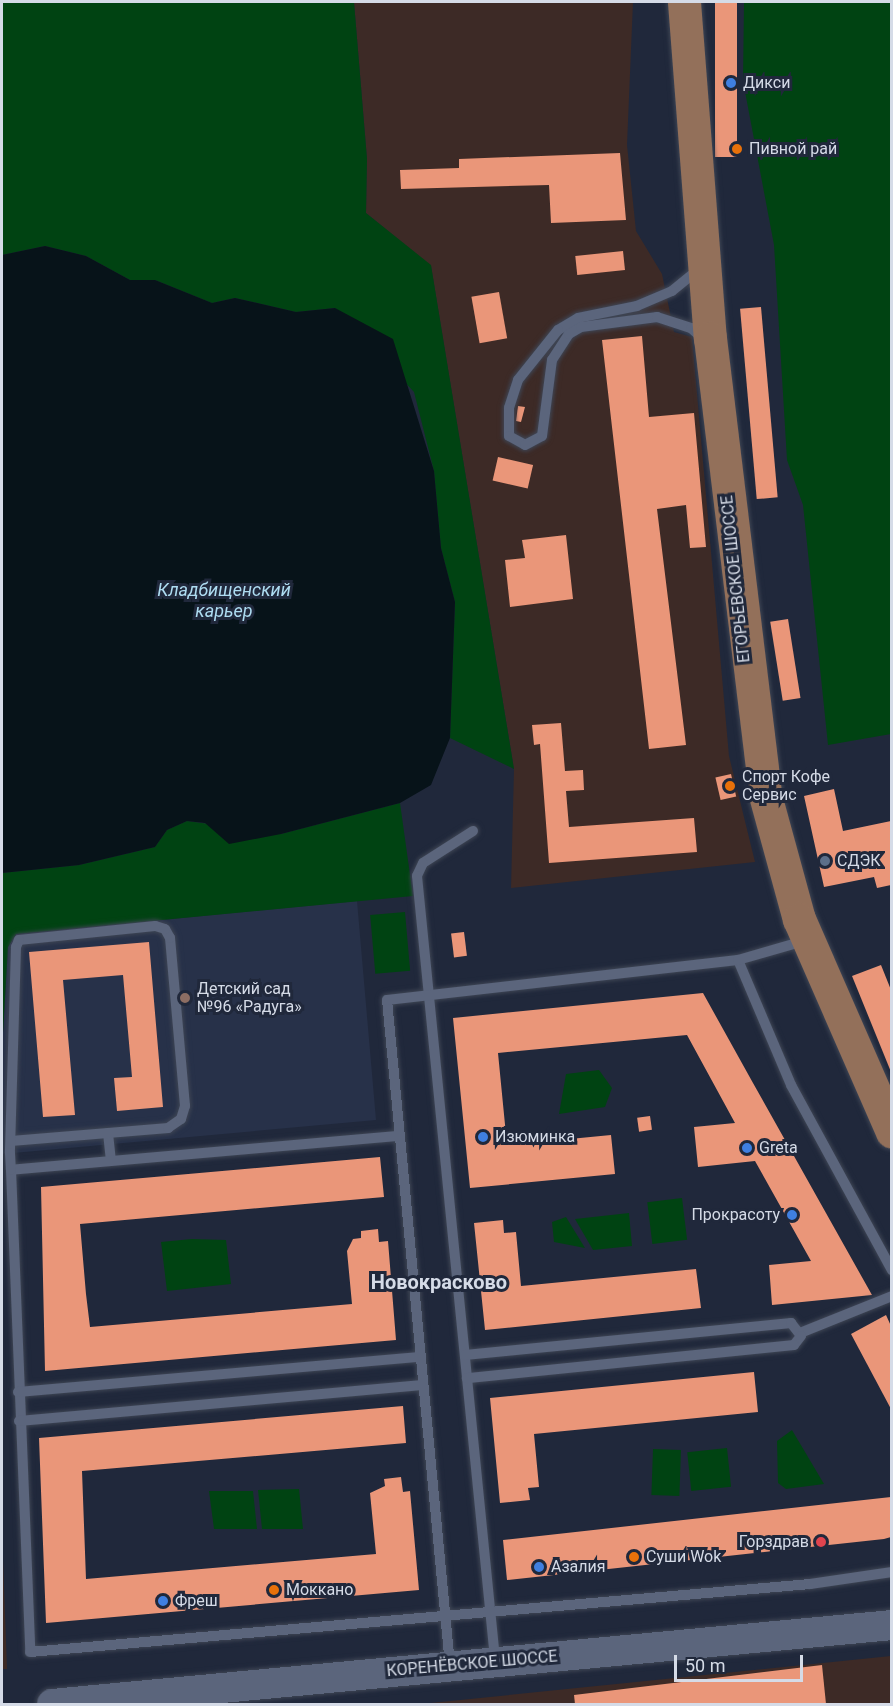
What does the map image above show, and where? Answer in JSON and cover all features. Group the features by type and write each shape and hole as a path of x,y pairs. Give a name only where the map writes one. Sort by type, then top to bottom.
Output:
{"main road":[{"name":"ЕГОРЬЕВСКОЕ ШОССЕ","path":"684,2 711,347 747,682 765,795 808,940 891,1132"},
{"name":"КОРЕНЁВСКОЕ ШОССЕ","path":"52,1704 248,1694 450,1666 891,1624"}],"lane":[{"path":"704,265 672,291 637,306 578,318 558,330 518,380 509,408 509,436 525,445 542,436 552,360 569,334 582,327 657,317 691,328 711,347"},
{"path":"473,831 418,869 495,1662"},
{"path":"11,1141 168,1128 181,1119 185,1106 170,938 155,926 19,940 11,1141 11,1170 19,1421 30,1652 490,1614 891,1572"},
{"path":"450,1666 398,1136 387,1000 738,960 808,940"},
{"path":"738,960 791,1085 891,1270"},
{"path":"108,1133 111,1161"},
{"path":"11,1170 398,1136"},
{"path":"467,1378 794,1345 800,1333 891,1296"},
{"path":"465,1355 791,1323 800,1333"},
{"path":"18,1392 419,1356"},
{"path":"19,1421 422,1384"}],"shaded area":[{"path":"354,2 633,2 627,145 636,231 662,274 674,332 692,337 729,756 755,862 511,888 514,769 431,266 366,213 367,159"},
{"name":"Детский сад №96 «Радуга»","path":"357,901 376,1120 2,1154 2,1050 8,947 16,934"},
{"path":"2,1532 7,1669 2,1669"},
{"path":"891,1656 891,1704 421,1704"}],"green space":[{"path":"2,2 354,2 367,159 366,213 431,265 514,769 450,738 455,602 441,548 434,471 414,392 335,308 296,312 235,298 212,303 155,280 130,280 86,256 45,246 2,255"},
{"path":"744,2 891,2 891,734 828,745 803,505 787,460 774,245 743,81"},
{"path":"400,803 413,896 16,934 8,947 2,1050 2,873 79,865 155,847 167,830 187,821 281,834"},
{"path":"405,912 410,971 375,974 370,915"},
{"path":"599,1070 612,1088 605,1107 559,1114 566,1074"},
{"path":"682,1198 687,1240 652,1244 647,1202"},
{"path":"629,1213 632,1246 593,1250 575,1219"},
{"path":"566,1217 585,1248 554,1242 552,1222"},
{"path":"192,1239 226,1240 231,1284 167,1291 161,1242"},
{"path":"792,1430 824,1484 786,1489 778,1483 777,1441"},
{"path":"727,1448 731,1487 691,1491 687,1452"},
{"path":"653,1449 681,1450 679,1496 651,1495"},
{"path":"299,1489 303,1529 262,1529 258,1490"},
{"path":"209,1491 253,1491 257,1529 214,1529"}],"water":[{"name":"Кладбищенский карьер","path":"45,246 86,256 130,280 155,280 212,303 235,298 296,312 335,308 393,339 434,471 441,548 455,602 450,738 431,785 400,803 281,834 229,844 205,823 187,821 167,830 155,847 79,865 2,873 2,255"}],"building":[{"path":"715,2 737,2 737,157 715,157"},
{"path":"620,153 626,220 551,223 549,185 401,189 400,170 459,168 459,159"},
{"path":"623,251 625,270 577,275 575,256"},
{"path":"499,292 507,338 480,343 471,297"},
{"path":"761,307 778,497 757,499 740,309"},
{"path":"642,336 649,417 694,413 706,547 690,548 686,505 657,509 686,745 649,749 602,340"},
{"path":"518,406 525,407 521,422 516,421"},
{"path":"498,457 533,465 528,488 493,480"},
{"path":"566,535 573,599 510,607 505,560 525,558 522,540"},
{"path":"788,619 801,698 783,701 770,622"},
{"path":"561,723 565,771 583,770 584,790 566,791 569,827 694,818 697,852 549,863 540,744 534,745 532,725"},
{"path":"731,774 736,796 721,800 715,778"},
{"path":"834,789 843,831 891,821 891,885 877,888 874,877 824,887 804,796"},
{"path":"464,932 467,956 454,957 451,934"},
{"path":"149,942 163,1107 117,1111 114,1078 132,1077 123,975 63,980 75,1115 43,1117 29,952"},
{"path":"881,965 891,990 891,1072 852,976"},
{"path":"703,993 872,1295 772,1305 769,1265 811,1261 755,1161 698,1167 694,1127 735,1123 687,1035 498,1053 507,1145 611,1135 615,1174 470,1188 453,1018"},
{"path":"650,1116 652,1130 639,1132 637,1118"},
{"path":"380,1157 384,1197 80,1224 86,1294 90,1327 352,1304 347,1251 353,1239 361,1238 361,1231 378,1229 379,1242 388,1241 396,1340 45,1371 41,1187"},
{"path":"503,1220 504,1233 516,1232 521,1286 696,1269 701,1308 485,1330 474,1223"},
{"path":"886,1315 891,1326 891,1409 851,1334"},
{"path":"754,1372 758,1412 534,1434 539,1487 528,1488 530,1500 500,1503 490,1398"},
{"path":"403,1406 406,1443 82,1471 86,1579 376,1554 370,1493 385,1486 384,1479 401,1477 403,1492 410,1491 419,1590 46,1623 39,1438"},
{"path":"891,1497 891,1537 884,1539 507,1580 503,1540"},
{"path":"822,1665 826,1704 575,1704 574,1695"}],"place":[{"name":"Дикси","path":"731,83"},
{"name":"Пивной рай","path":"737,149"},
{"name":"Спорт Кофе Сервис","path":"730,786"},
{"name":"СДЭК","path":"825,861"},
{"name":"Детский сад №96 «Радуга»","path":"185,998"},
{"name":"Изюминка","path":"483,1137"},
{"name":"Greta","path":"747,1148"},
{"name":"Прокрасоту","path":"792,1215"},
{"name":"Горздрав","path":"821,1542"},
{"name":"Суши Wok","path":"634,1557"},
{"name":"Азалия","path":"539,1567"},
{"name":"Моккано","path":"274,1590"},
{"name":"Фреш","path":"163,1601"}],"district":[{"name":"Новокрасково","path":"439,1282"}]}
